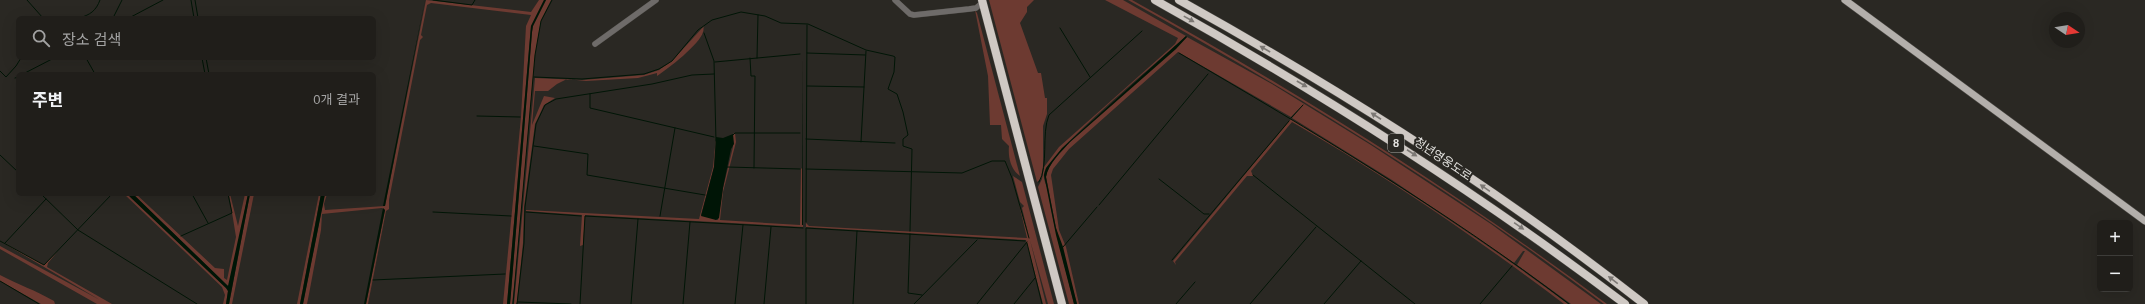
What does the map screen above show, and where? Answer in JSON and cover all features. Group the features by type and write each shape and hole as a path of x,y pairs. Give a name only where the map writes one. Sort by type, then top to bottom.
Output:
{"highway":[{"name":"청년영웅도로","path":"1155,0 1318,94 1408,151 1505,216 1625,304"},
{"name":"청년영웅도로","path":"1179,0 1324,84 1415,141 1548,232 1644,304"},
{"path":"981,1 1062,304"}],"main road":[{"path":"1846,0 2145,221"}],"street":[{"path":"595,44 656,0"},
{"path":"895,0 910,14 914,15 969,10 976,8 981,1"}],"shaded area":[{"path":"425,0 385,206 383,206"},
{"path":"426,0 531,12 539,0 544,0 531,26 507,304 503,304 521,117 526,26 531,15 431,3 427,5 421,35 423,37 420,40 389,200 389,209 386,211 368,304 366,304 385,210 382,208 322,214 321,230 307,304 303,304 325,196 326,196 324,204 325,210 385,206"},
{"path":"544,0 546,0 533,26 532,32 510,304 507,304 531,26"},
{"path":"546,0 551,0 541,20 535,55 515,279 512,304 510,304 532,32 533,26"},
{"path":"989,0 1034,0 1027,7 1027,12 1020,23 1038,73 1041,73 1045,98 1047,98 1047,114 1043,126 1043,166 1041,179 1037,182"},
{"path":"1105,0 1123,0 1186,36 1085,126 1050,163 1044,174 1056,234 1074,304 1069,304 1038,187 1042,179 1044,167 1059,147 1175,44 1178,38"},
{"path":"1128,0 1132,0 1194,35 1315,106 1433,182 1492,222 1607,304 1604,304 1489,221 1431,182 1251,70"},
{"path":"975,10 1020,176 1014,170 1010,162 1009,146 1002,139 1001,125 990,125 988,76"},
{"path":"704,26 701,37 696,43 676,62 657,76 657,73 638,78 586,81 573,80 644,75 659,70 672,61"},
{"path":"1186,36 1187,37 1176,49 1070,142 1049,167 1046,177 1056,228 1063,247 1077,304 1074,304 1056,235 1044,175 1046,168 1062,148"},
{"path":"1187,37 1272,84 1371,145 1491,224 1601,304 1571,304 1517,265 1525,251 1523,251 1514,263 1392,180 1292,118 1303,105 1291,117 1178,52 1069,149 1053,169 1051,175 1059,230 1066,247 1079,304 1077,304 1056,228 1046,177 1049,167 1070,142"},
{"path":"802,56 803,225 802,225"},
{"path":"535,78 566,79 548,91 535,91 532,125 544,96 555,98 544,105 535,124 524,207 523,243 517,302 514,304"},
{"path":"1291,119 1432,208 1501,255 1568,304 1564,304 1465,232 1397,186 1292,122 1251,171 1253,176 1247,176 1175,262 1176,265 1173,261"},
{"path":"735,133 736,142 723,192 720,220 800,225 801,168 803,227 585,215 583,245 580,246 582,215 526,211 699,219 713,167 716,137 714,167 701,215 718,220 723,188 733,147 733,134"},
{"path":"733,134 734,144 731,149 723,188 719,218 716,220 701,216 714,167 716,137 723,138"},
{"path":"1013,176 1022,182 1054,304 1048,304 1030,240 1046,304 1043,304 1026,240 806,227 806,223 809,226 1027,238 1019,204 1029,237 1022,208 1024,206 1020,202"},
{"path":"126,196 129,196 226,288 228,291 226,304 223,304 225,295 222,287"},
{"path":"129,196 135,196 228,286 248,196 250,196 229,304 226,304 228,291"},
{"path":"135,196 138,196 215,268 224,269 224,278 227,280 236,237 229,196 238,226 245,196 248,196 230,285 228,286"},
{"path":"250,196 254,196 232,304 229,304"},
{"path":"319,196 321,196 300,304 297,304"},
{"path":"321,196 325,196 303,304 300,304"},
{"path":"383,208 385,210 366,304 364,304"},
{"path":"0,241 44,265 58,251 48,263 47,267 112,304 97,304 0,249 0,246 100,300"},
{"path":"0,275 47,297 54,301 55,304 41,304 0,281"}],"waterway":[{"path":"27,0 41,16"},
{"path":"84,16 92,12 97,7 100,0"},
{"path":"114,16 122,0"},
{"path":"133,16 163,0"},
{"path":"191,0 194,16"},
{"path":"195,0 198,16"},
{"path":"433,0 472,5 475,0"},
{"path":"513,304 535,55 541,21 552,0"},
{"path":"534,77 582,79 644,74 659,69 672,61 698,30 712,20 741,12 765,16 781,23 808,24 866,50 893,56 895,57 894,72 888,89 897,94 903,112 908,135 903,139 903,146 912,149 910,231"},
{"path":"757,58 758,15"},
{"path":"806,222 807,25"},
{"path":"1060,28 1090,77"},
{"path":"1039,182 1044,167 1045,131 1049,115 1142,31"},
{"path":"704,33 714,61 716,141"},
{"path":"861,142 866,51"},
{"path":"807,53 865,55"},
{"path":"1179,53 1378,172 1475,236 1569,304"},
{"path":"715,62 800,54"},
{"path":"750,58 751,76 755,76 754,168"},
{"path":"0,71 6,77 20,60"},
{"path":"27,72 50,60"},
{"path":"87,60 94,72"},
{"path":"202,60 205,72"},
{"path":"206,60 209,72"},
{"path":"517,304 524,243 525,207 536,124 545,105 556,99 652,84 692,75 714,74"},
{"path":"1099,205 1208,74"},
{"path":"807,86 864,87"},
{"path":"590,94 590,108 714,137"},
{"path":"1291,118 1303,105"},
{"path":"477,116 520,117"},
{"path":"1172,260 1289,121"},
{"path":"660,216 675,128"},
{"path":"733,135 735,133 800,133"},
{"path":"806,139 895,143"},
{"path":"534,146 588,154 587,175 705,195"},
{"path":"0,155 16,170"},
{"path":"806,169 962,173 992,161 1005,161 1012,178 1029,238"},
{"path":"727,167 800,169"},
{"path":"1253,175 1415,304"},
{"path":"1159,179 1204,214 1209,214"},
{"path":"43,196 78,230 197,304"},
{"path":"0,241 44,265 110,196"},
{"path":"193,196 208,223"},
{"path":"181,236 232,213 228,196"},
{"path":"5,243 46,199"},
{"path":"1063,247 1097,207"},
{"path":"433,212 511,216"},
{"path":"526,212 581,216"},
{"path":"580,304 585,216 803,228"},
{"path":"631,304 638,219"},
{"path":"683,304 690,222"},
{"path":"735,304 743,225"},
{"path":"764,304 771,227"},
{"path":"1250,304 1316,227"},
{"path":"806,304 806,228 1025,241"},
{"path":"853,304 857,231"},
{"path":"910,234 908,293 922,295"},
{"path":"914,304 977,240"},
{"path":"977,304 1027,242"},
{"path":"1027,243 1042,304"},
{"path":"1324,304 1361,261"},
{"path":"1480,304 1512,266"},
{"path":"373,280 505,274"},
{"path":"1014,304 1035,278"},
{"path":"0,281 39,304"},
{"path":"1176,304 1195,282"},
{"path":"518,302 571,304"}]}
